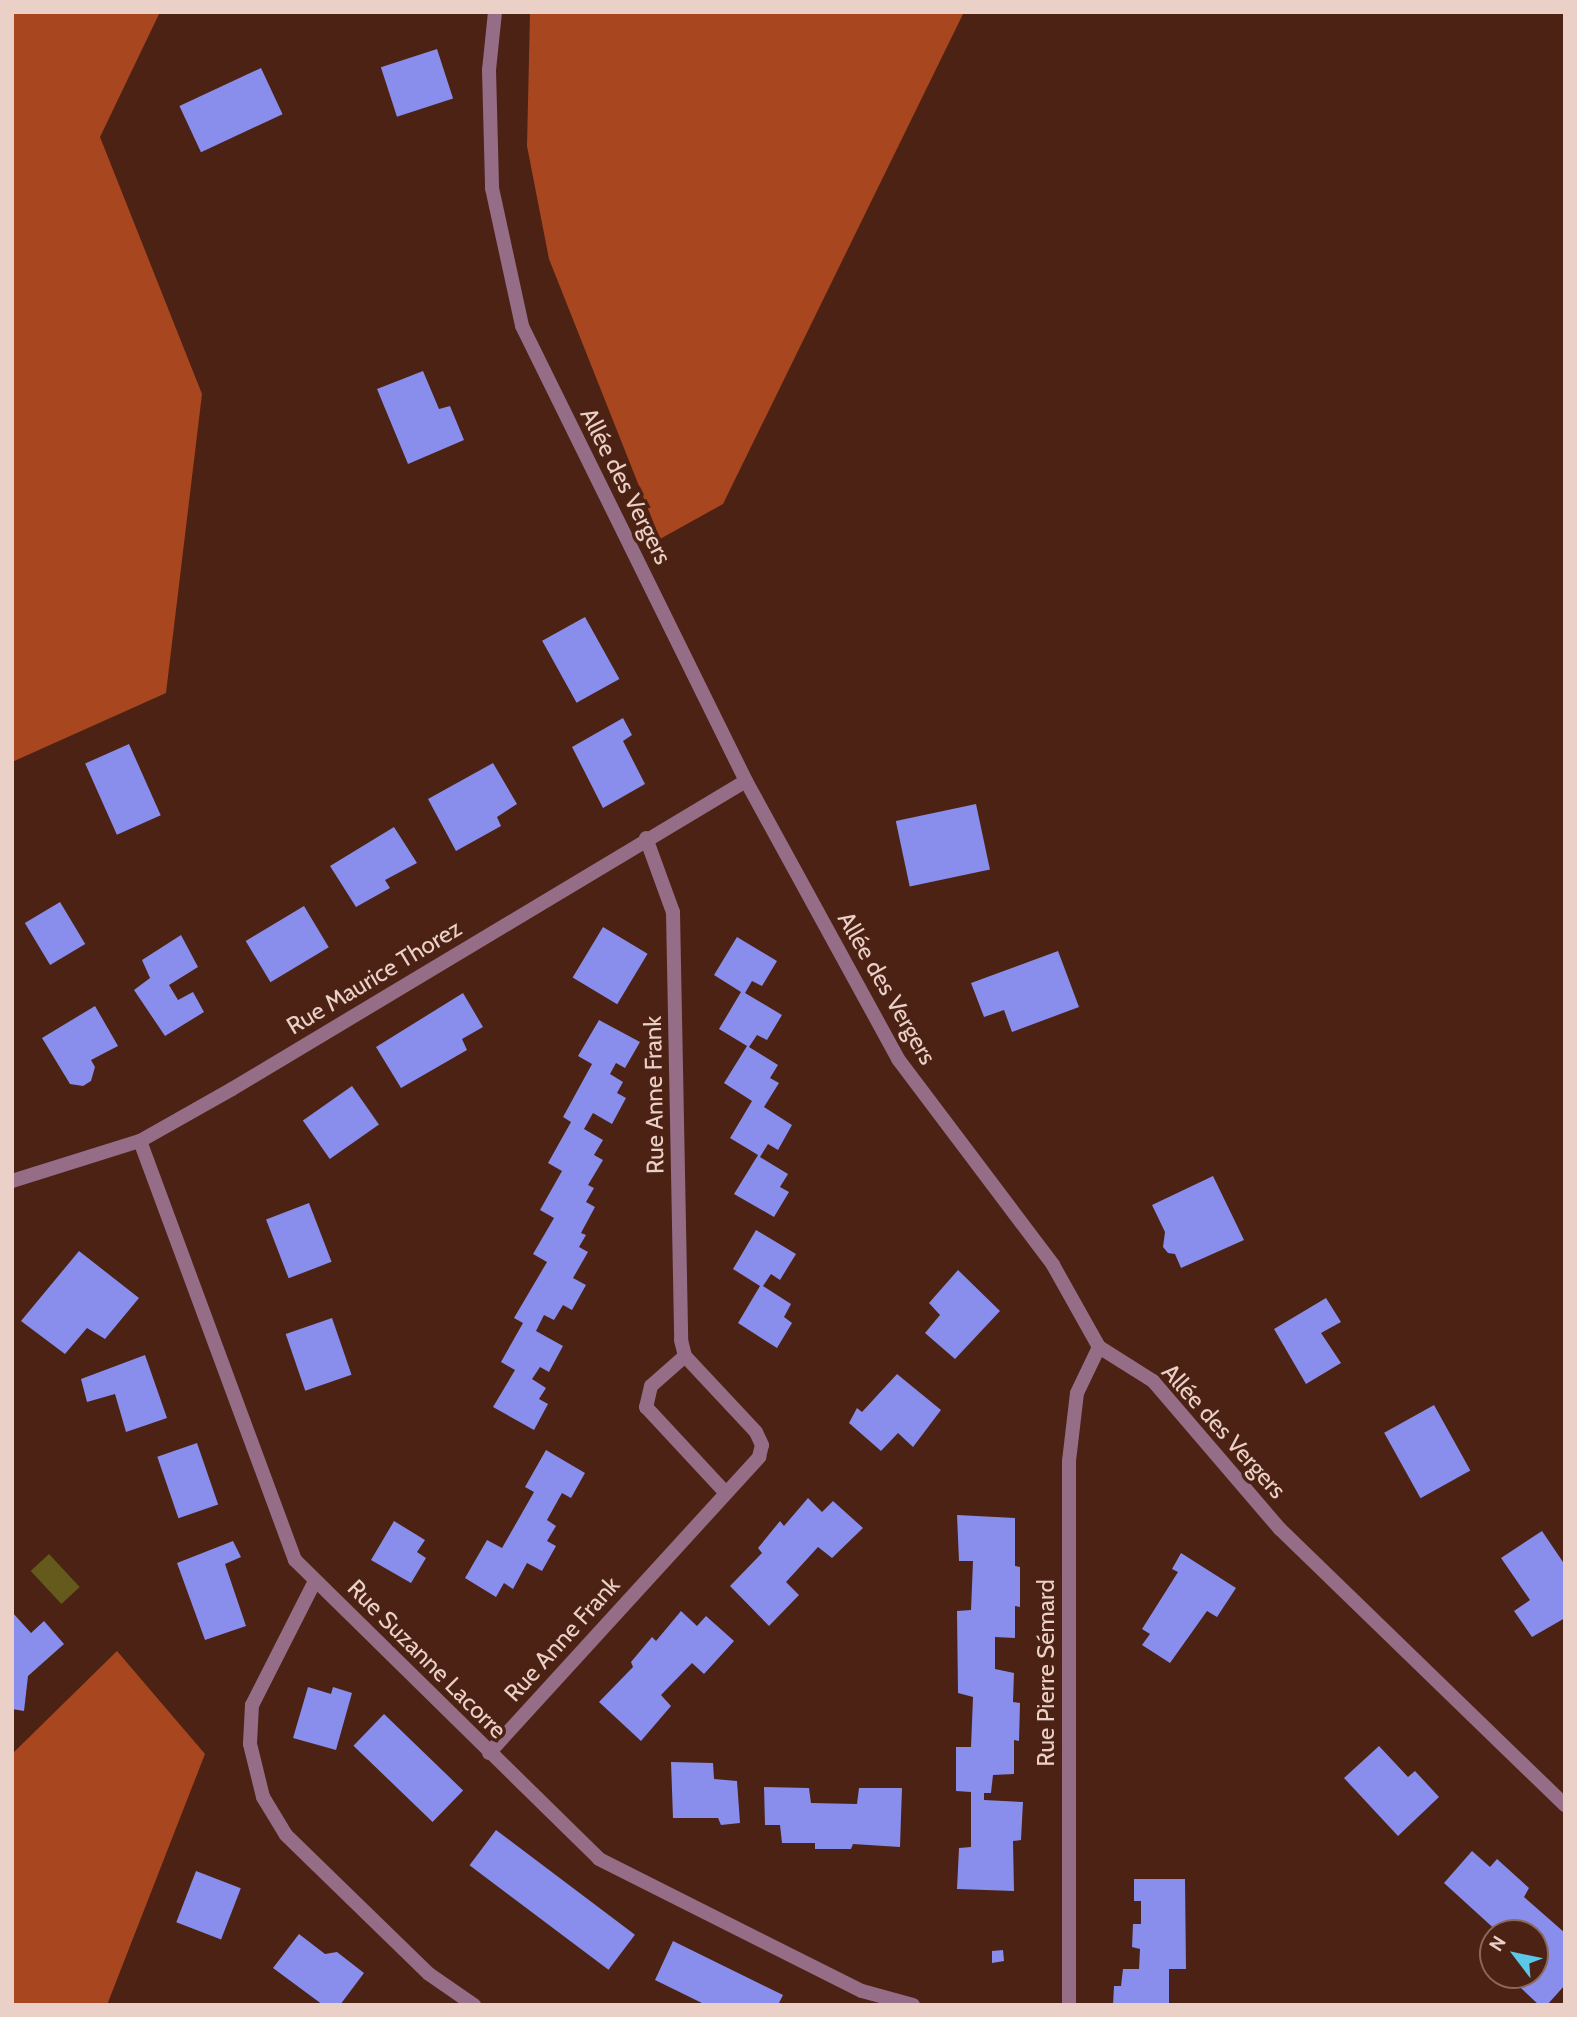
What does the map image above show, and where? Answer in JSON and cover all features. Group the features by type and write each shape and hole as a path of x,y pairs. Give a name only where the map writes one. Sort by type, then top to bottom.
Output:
{"street":[{"name":"Allée des Vergers","path":"495,12 489,70 492,188 522,326 746,781 898,1059 1053,1265 1099,1347 1153,1381 1280,1529 1565,1805"},
{"name":"Rue Maurice Thorez","path":"12,1181 140,1141 244,1082 646,838 746,781"},
{"name":"Rue Anne Frank","path":"489,1753 759,1457 762,1445 756,1433 684,1356 681,1340 673,912 646,838"},
{"name":"Rue Suzanne Lacorre","path":"140,1141 295,1560 599,1859 862,1992 913,2005"},
{"name":"Rue Pierre Sémard","path":"1069,2005 1069,1461 1077,1393 1099,1347"},
{"path":"684,1356 651,1386 646,1407 725,1492"},
{"path":"315,1581 252,1705 250,1744 262,1797 286,1835 429,1974 474,2005"}],"shaded area":[{"path":"12,12 160,12 100,137 202,394 166,693 12,762"},
{"path":"964,12 723,504 660,539 549,259 527,146 530,13"},
{"path":"49,1554 80,1587 61,1604 31,1571"},
{"path":"117,1651 205,1754 107,2005 12,2005 12,1754"}],"building":[{"path":"437,49 453,98 397,117 381,67"},
{"path":"261,68 283,114 201,152 179,106"},
{"path":"423,371 439,409 450,406 464,440 408,464 377,389"},
{"path":"585,617 619,679 577,703 542,641"},
{"path":"623,718 632,735 623,741 645,784 603,808 572,747"},
{"path":"129,744 161,815 117,835 85,764"},
{"path":"493,763 517,804 497,817 501,826 456,851 428,799"},
{"path":"976,804 990,870 910,887 896,821"},
{"path":"394,827 417,863 385,880 390,888 356,907 330,866"},
{"path":"60,902 85,944 50,965 25,923"},
{"path":"304,906 329,947 270,982 246,941"},
{"path":"603,927 648,954 617,1004 573,978"},
{"path":"181,935 198,967 169,985 178,1000 193,992 204,1012 165,1036 134,990 150,978 142,960"},
{"path":"737,937 777,961 762,986 752,981 745,993 782,1015 767,1040 757,1035 749,1047 778,1065 770,1078 779,1083 764,1107 792,1125 778,1150 768,1144 760,1157 788,1174 780,1187 789,1192 774,1217 734,1194 758,1155 730,1138 752,1101 724,1083 747,1046 719,1029 741,992 714,975"},
{"path":"1058,951 1079,1007 1012,1032 1004,1010 984,1017 971,983"},
{"path":"463,993 483,1027 462,1039 467,1050 401,1088 376,1047"},
{"path":"95,1006 118,1046 91,1060 95,1067 91,1081 83,1086 70,1084 42,1038"},
{"path":"599,1020 640,1042 625,1068 616,1063 610,1074 623,1082 617,1093 626,1098 612,1124 593,1113 584,1129 603,1140 594,1155 603,1160 588,1185 594,1188 586,1202 595,1207 581,1233 586,1235 579,1247 588,1252 573,1278 586,1285 572,1310 563,1305 554,1320 544,1315 536,1331 563,1346 549,1372 540,1367 532,1379 546,1388 539,1399 548,1404 534,1430 493,1407 515,1370 501,1362 523,1323 514,1318 547,1262 533,1254 554,1218 540,1210 562,1171 548,1163 571,1122 563,1117 592,1064 578,1056"},
{"path":"352,1086 379,1125 330,1159 303,1120"},
{"path":"1213,1176 1244,1240 1181,1268 1175,1254 1168,1253 1163,1247 1165,1232 1152,1205"},
{"path":"309,1203 332,1262 289,1278 266,1219"},
{"path":"756,1230 796,1254 780,1280 771,1274 763,1286 791,1304 784,1317 792,1323 777,1348 738,1323 760,1286 733,1269"},
{"path":"79,1251 139,1298 105,1339 87,1328 65,1354 21,1321"},
{"path":"958,1270 1000,1311 955,1359 925,1333 940,1315 929,1303"},
{"path":"1326,1298 1341,1322 1321,1333 1341,1363 1306,1384 1274,1329"},
{"path":"332,1318 352,1375 305,1391 286,1334"},
{"path":"145,1355 167,1418 126,1432 115,1394 87,1402 81,1379"},
{"path":"897,1374 941,1410 913,1447 898,1433 881,1451 849,1423 857,1408 862,1412"},
{"path":"1434,1405 1470,1471 1421,1498 1384,1433"},
{"path":"197,1443 218,1504 178,1518 157,1457"},
{"path":"546,1450 585,1473 571,1498 562,1493 547,1520 556,1526 547,1541 556,1546 542,1571 527,1563 513,1589 504,1583 496,1597 465,1578 487,1540 502,1548 534,1492 525,1487"},
{"path":"808,1498 822,1512 833,1501 863,1528 832,1558 818,1547 786,1582 799,1595 769,1626 730,1586 762,1553 758,1548 780,1521 784,1526"},
{"path":"957,1515 1015,1518 1015,1566 1020,1567 1020,1607 1015,1606 1015,1638 995,1637 995,1669 1014,1673 1013,1702 1020,1703 1019,1741 1014,1740 1014,1774 993,1775 991,1793 984,1793 984,1800 1023,1802 1021,1840 1013,1841 1014,1891 957,1889 959,1848 971,1847 971,1792 956,1791 956,1747 971,1747 973,1697 958,1693 957,1611 971,1610 973,1561 959,1561"},
{"path":"394,1521 425,1540 417,1552 426,1558 411,1583 371,1560"},
{"path":"1542,1531 1565,1565 1565,1618 1532,1637 1514,1611 1530,1600 1501,1558"},
{"path":"233,1541 241,1557 225,1564 246,1626 205,1640 177,1563"},
{"path":"1181,1553 1236,1588 1217,1617 1207,1611 1170,1663 1142,1645 1150,1634 1142,1629 1178,1572 1172,1569"},
{"path":"681,1611 697,1626 706,1616 734,1641 704,1674 692,1663 661,1695 671,1706 641,1741 599,1702 633,1667 631,1662 652,1637 656,1641"},
{"path":"12,1612 31,1633 44,1621 64,1644 28,1676 24,1711 12,1709"},
{"path":"308,1687 331,1694 333,1687 352,1693 336,1750 293,1738"},
{"path":"384,1714 463,1790 433,1822 353,1746"},
{"path":"1379,1746 1408,1777 1415,1771 1439,1797 1398,1836 1344,1778"},
{"path":"671,1762 713,1763 714,1779 737,1781 740,1823 721,1825 718,1818 673,1818"},
{"path":"764,1787 809,1788 811,1803 857,1804 859,1788 902,1788 900,1847 853,1844 851,1849 815,1849 815,1843 782,1843 780,1825 765,1825"},
{"path":"496,1830 635,1935 608,1970 470,1865"},
{"path":"1472,1851 1490,1867 1497,1859 1529,1888 1524,1897 1565,1933 1565,1985 1547,2005 1539,2005 1522,1989 1549,1989 1549,1919 1484,1919 1444,1883"},
{"path":"196,1871 241,1888 221,1940 176,1922"},
{"path":"1134,1879 1185,1879 1186,1969 1169,1969 1169,2005 1113,2005 1114,1986 1121,1986 1123,1969 1139,1969 1140,1949 1132,1947 1133,1924 1141,1924 1141,1901 1134,1901"},
{"path":"299,1934 325,1954 337,1952 364,1973 340,2005 323,2005 273,1968"},
{"path":"673,1941 783,1995 778,2005 706,2005 655,1980"},
{"path":"1003,1950 1004,1961 992,1963 992,1951"}]}
